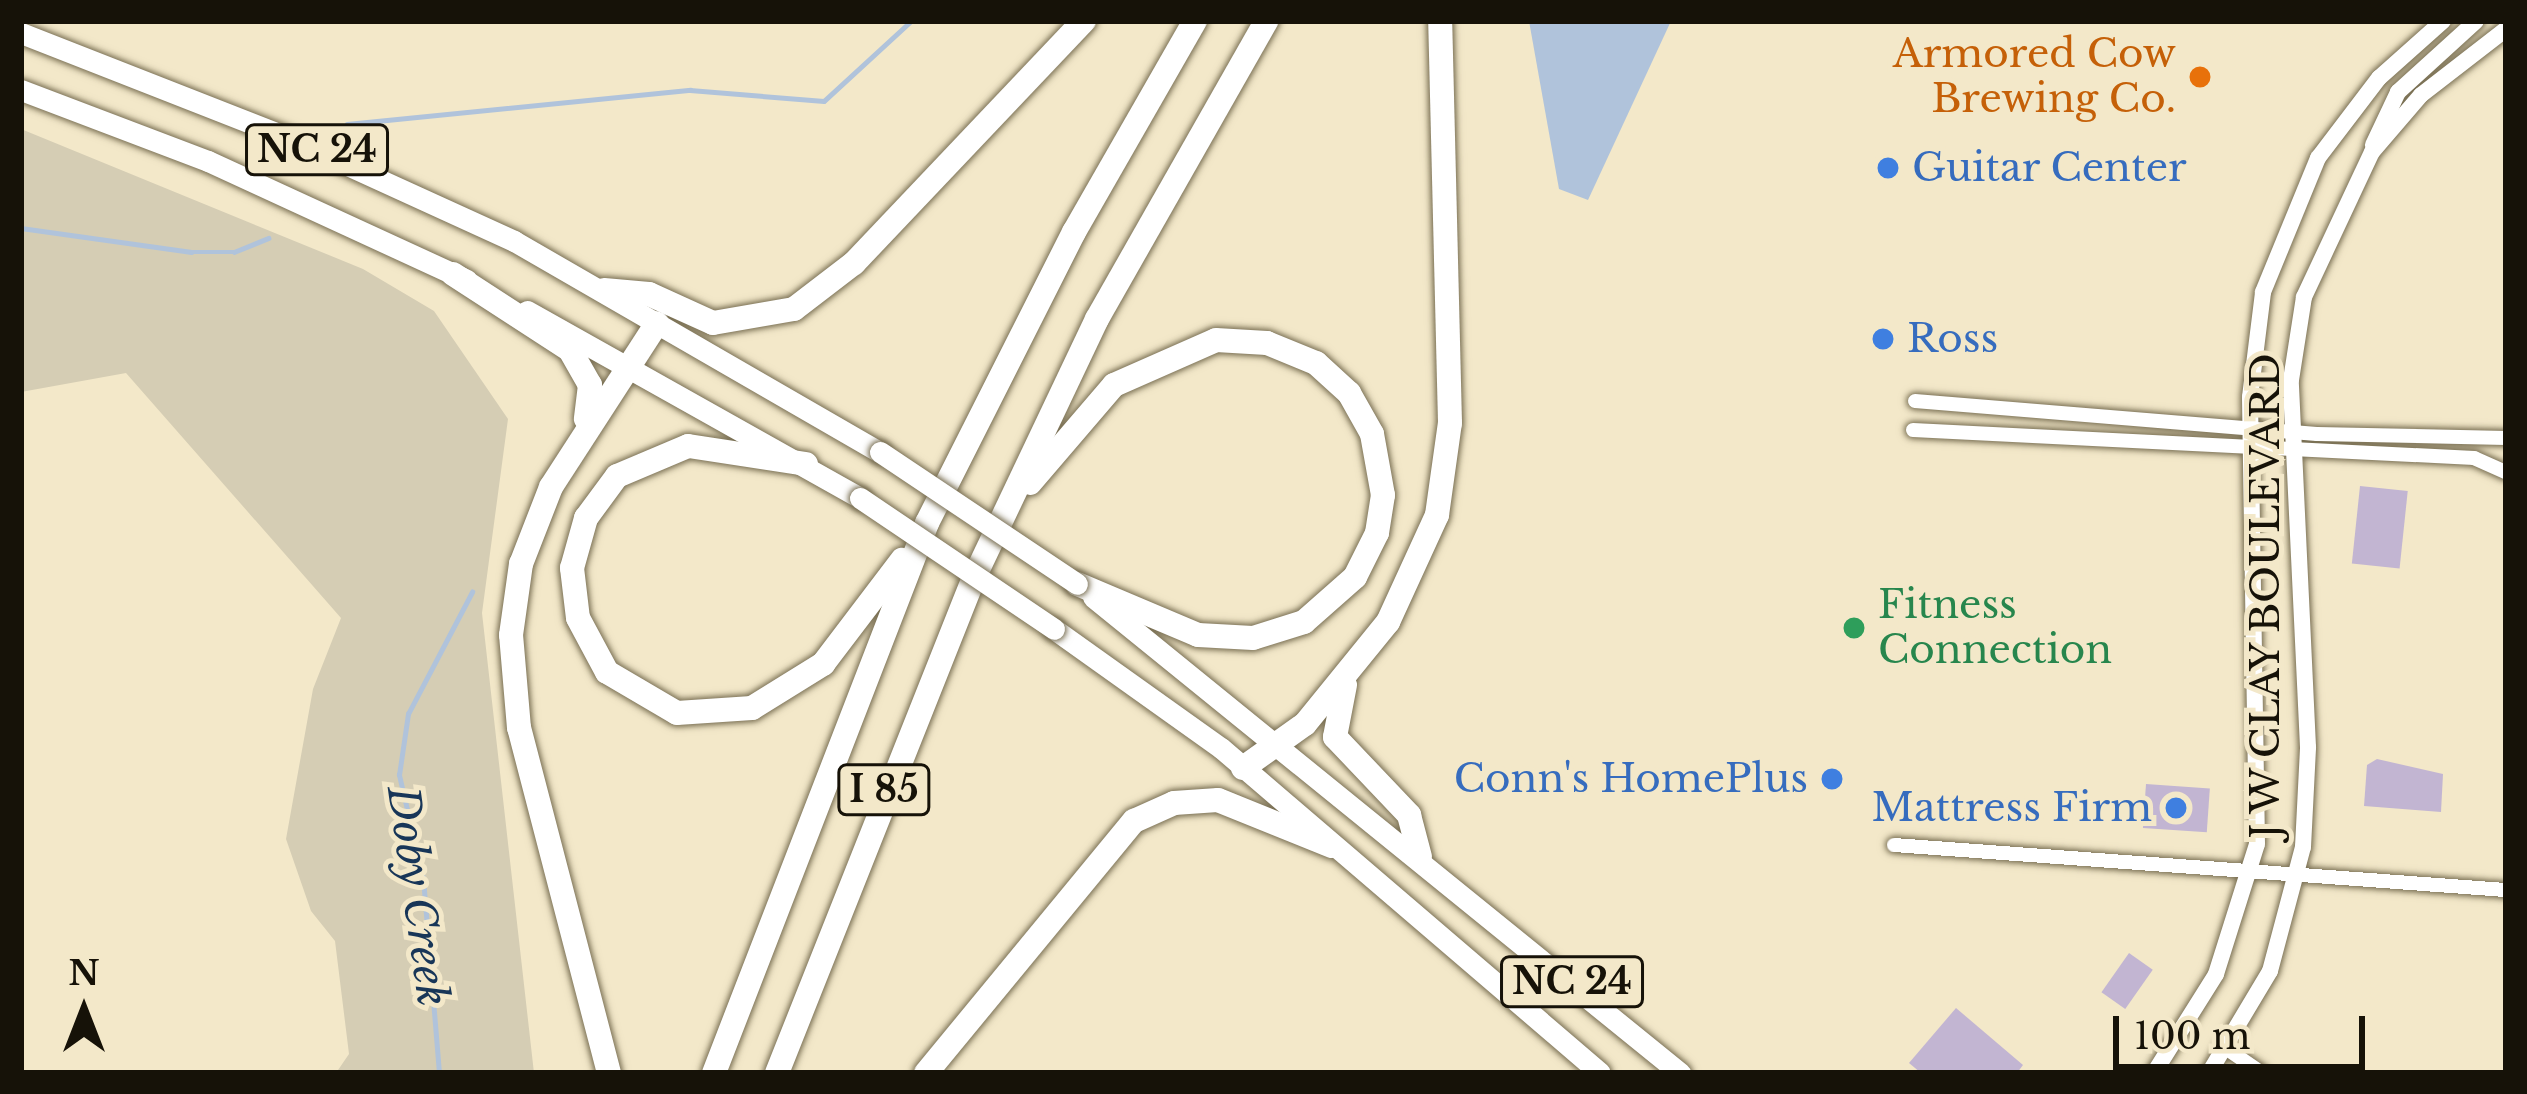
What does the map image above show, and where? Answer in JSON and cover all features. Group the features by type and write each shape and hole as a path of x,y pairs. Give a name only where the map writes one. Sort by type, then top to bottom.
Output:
{"highway":[{"path":"604,290 649,294 712,322 794,309 854,263 1084,21"},
{"name":"I 85","path":"714,1073 927,524 1074,232 1195,21"},
{"name":"I 85","path":"777,1073 914,716 1006,513 1097,320 1266,21"},
{"path":"1420,857 1409,815 1335,737 1335,704 1360,657 1408,587 1445,472 1440,21"},
{"path":"453,274 570,350 590,385 586,425"},
{"path":"609,1073 519,728 512,666 520,564 586,425 657,323"},
{"path":"1006,513 1114,385 1192,346 1241,340 1292,351 1334,377 1362,414 1382,474 1377,533 1355,577 1304,622 1253,638 1198,634 1077,584"},
{"path":"806,464 688,446 640,461 601,495 577,544 572,595 595,656 626,690 701,715 778,697 837,649 927,524"},
{"path":"1243,768 1282,743 1360,657"},
{"path":"926,1073 1110,841 1153,811 1240,803 1332,846"}],"main road":[{"name":"NC 24","path":"21,33 322,152 604,290 880,452 1077,584 1282,743 1680,1073"},
{"name":"NC 24","path":"21,90 208,161 453,274 626,363 806,464 1054,629 1243,768 1600,1073"}],"street":[{"name":"J W CLAY BOULEVARD","path":"2154,1073 2216,974 2253,868 2261,750 2250,425 2256,326 2299,194 2356,105 2443,21"},
{"path":"2372,152 2398,92 2476,21"},
{"name":"J W CLAY BOULEVARD","path":"2209,1073 2270,971 2298,873 2308,796 2292,455 2305,297 2372,152 2437,80 2506,29"},
{"path":"1915,401 2292,432 2506,438"},
{"path":"1913,430 2292,455 2474,458 2506,472"},
{"path":"1894,845 2506,890"},
{"path":"2227,1048 2262,1073"}],"shaded area":[{"path":"21,129 363,269 434,311 508,419 482,613 534,1073 336,1073 349,1054 335,941 311,911 286,839 313,689 341,618 126,373 21,392"}],"water":[{"path":"1529,21 1671,21 1588,200 1559,189"}],"building":[{"path":"2360,486 2408,491 2400,569 2352,564"},
{"path":"2377,759 2443,774 2441,812 2364,806 2367,765"},
{"name":"Mattress Firm","path":"2146,784 2210,788 2207,832 2143,828"},
{"path":"2129,953 2153,970 2125,1009 2101,992"},
{"path":"1956,1008 2023,1065 2017,1073 1921,1073 1909,1063"}],"waterway":[{"path":"347,124 690,90 824,101 911,21"},
{"path":"21,228 191,252 234,252 268,238"},
{"name":"Doby Creek","path":"439,1073 423,879 399,775 408,714 472,592"}],"place":[{"name":"Armored Cow Brewing Co.","path":"2200,77"},
{"name":"Guitar Center","path":"1888,168"},
{"name":"Ross","path":"1883,339"},
{"name":"Fitness Connection","path":"1854,628"},
{"name":"Conn's HomePlus","path":"1832,779"},
{"name":"Mattress Firm","path":"2176,808"}]}
